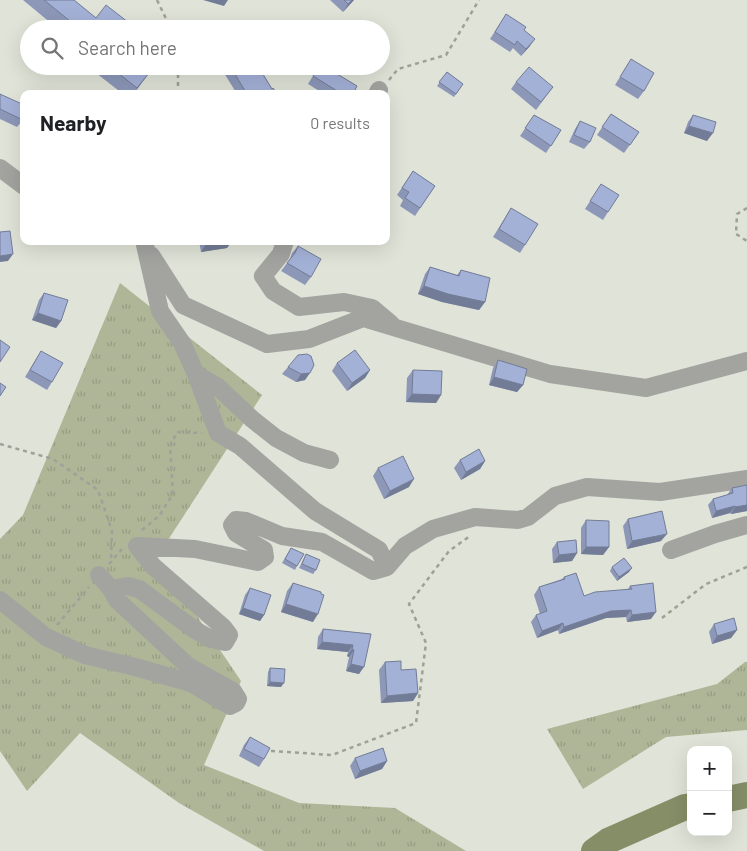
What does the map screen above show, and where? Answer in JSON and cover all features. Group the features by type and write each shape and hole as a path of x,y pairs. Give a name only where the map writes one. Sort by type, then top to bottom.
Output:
{"street":[{"path":"0,168 20,183"},
{"path":"142,245 183,304 267,344 309,339 363,318 407,333 550,374 646,388 747,362"},
{"path":"142,245 160,311 182,344 196,374 218,433 240,446 315,511 379,550 388,567"},
{"path":"284,245 281,254 263,276 273,291 299,307 344,302 372,308 387,321 407,333"},
{"path":"196,374 218,387 252,419 276,438 304,453 330,460"},
{"path":"134,543 195,549 258,562 265,557 264,550 236,533 232,525 236,520 246,521 282,536 322,542 373,571 388,567 405,546 433,530 475,517 518,520 528,517 555,496 587,487 660,492 747,479"},
{"path":"671,550 747,525"},
{"path":"111,589 128,586 139,589 195,630 211,639 226,642 229,635 223,626 154,566 134,543"},
{"path":"0,600 46,637 85,655 191,683 230,706 236,703 238,699 233,691 188,666 117,600 111,589 99,575"}],"path":[{"path":"157,0 167,20"},
{"path":"380,90 398,70 446,55 480,0"},
{"path":"178,75 178,90"},
{"path":"747,208 737,214 736,234 747,241"},
{"path":"46,637 111,561 134,543 159,516 173,494 170,447 177,432 218,433"},
{"path":"0,444 52,459 98,490 112,531 111,561"},
{"path":"271,751 332,755 416,723 426,643 409,604 448,552 476,532"},
{"path":"662,618 706,584 747,568"}],"green space":[{"path":"120,283 262,395 157,557 241,681 204,765 299,803 395,808 466,851 264,851 179,803 80,733 27,791 0,751 0,539 23,515"},
{"path":"747,662 747,730 666,737 583,789 547,729 717,684"}],"building":[{"path":"44,0 74,0 96,18 106,5 125,20 69,20"},
{"path":"344,0 352,0 348,4"},
{"path":"506,14 526,27 524,30 535,39 526,49 517,41 515,45 495,32"},
{"path":"631,59 654,73 644,91 620,77"},
{"path":"529,67 553,87 541,102 516,82"},
{"path":"447,72 463,84 456,94 439,82"},
{"path":"120,75 147,75 137,88"},
{"path":"235,75 263,75 274,90 245,90"},
{"path":"339,75 357,86 355,90 336,90 313,76"},
{"path":"0,94 20,103 20,119 0,109"},
{"path":"611,114 639,132 630,145 602,127"},
{"path":"534,115 561,130 551,146 525,128"},
{"path":"693,115 716,122 713,133 689,126"},
{"path":"580,121 596,128 590,142 574,135"},
{"path":"413,171 435,186 420,208 405,198 409,192 402,188"},
{"path":"601,184 619,195 608,212 590,201"},
{"path":"511,208 538,224 525,245 499,229"},
{"path":"10,231 13,254 0,256 0,232"},
{"path":"298,246 321,259 311,277 287,263"},
{"path":"430,267 459,276 461,270 490,278 485,302 448,294 424,286"},
{"path":"44,293 68,300 61,321 38,313"},
{"path":"0,340 10,347 0,362"},
{"path":"355,350 370,370 352,383 337,363"},
{"path":"41,351 63,363 52,382 30,370"},
{"path":"307,354 311,356 314,365 310,373 301,374 288,367 298,355"},
{"path":"498,360 527,369 523,385 494,377"},
{"path":"413,370 442,371 441,395 412,394"},
{"path":"0,383 6,387 0,396"},
{"path":"479,449 485,461 466,472 460,460"},
{"path":"403,456 414,479 390,491 378,468"},
{"path":"747,485 747,505 716,511 713,499 733,493 732,488"},
{"path":"662,511 667,534 632,541 628,519"},
{"path":"586,520 609,521 609,547 586,547"},
{"path":"576,540 577,553 559,555 557,542"},
{"path":"291,548 304,554 297,566 285,559"},
{"path":"306,554 320,560 316,570 302,564"},
{"path":"624,558 632,568 619,577 612,567"},
{"path":"576,573 584,596 595,592 632,589 630,586 653,583 656,612 632,615 631,610 611,611 564,627 563,623 542,631 536,615 547,611 539,587 565,579 564,577"},
{"path":"293,583 321,592 324,595 318,614 286,604"},
{"path":"250,588 271,595 264,615 243,608"},
{"path":"734,618 737,630 717,636 714,624"},
{"path":"323,629 371,634 364,667 351,664 354,650 352,649 353,645 322,642"},
{"path":"401,661 401,670 416,669 418,693 387,696 385,662"},
{"path":"270,668 285,669 284,683 270,682"},
{"path":"250,737 270,748 264,759 244,749"},
{"path":"383,748 387,761 360,771 355,758"}],"waterway":[{"path":"732,798 747,795"},
{"path":"594,851 608,841 687,807"}]}
